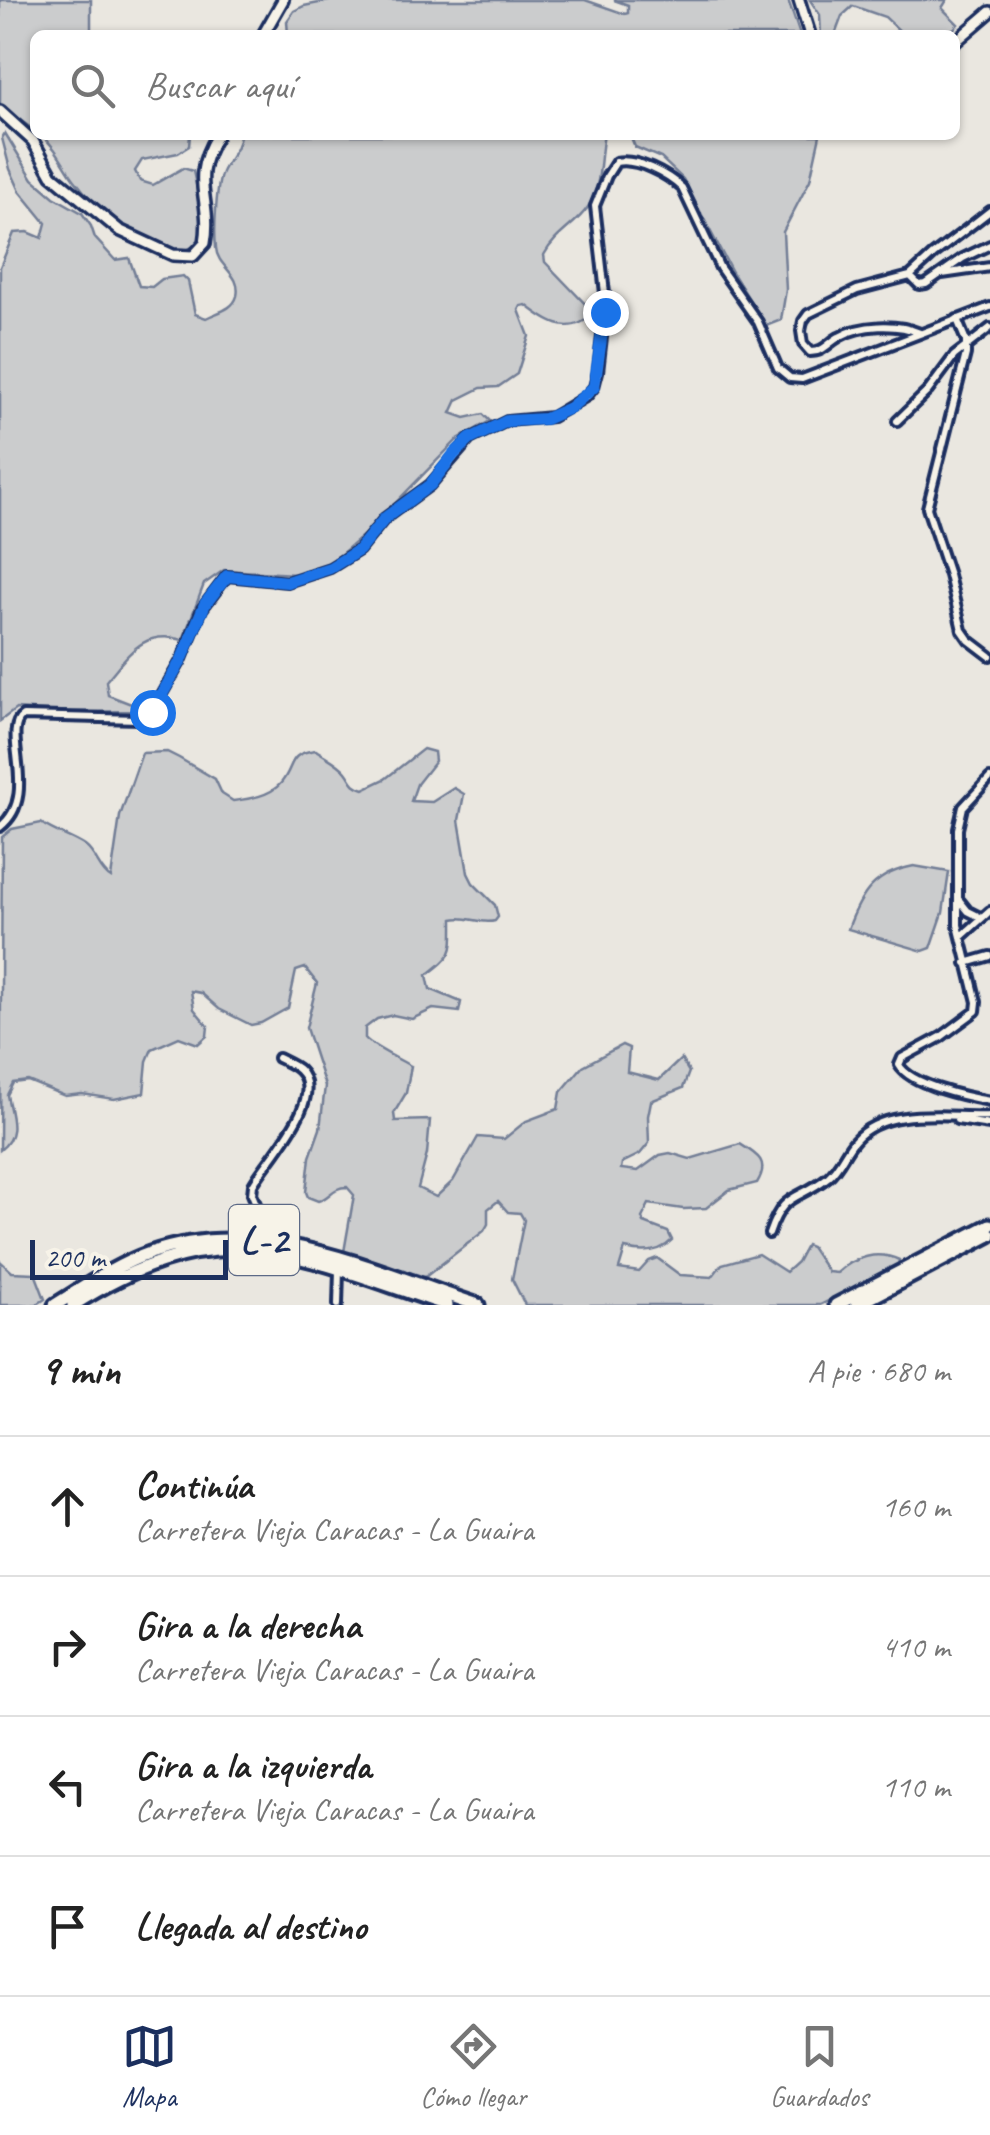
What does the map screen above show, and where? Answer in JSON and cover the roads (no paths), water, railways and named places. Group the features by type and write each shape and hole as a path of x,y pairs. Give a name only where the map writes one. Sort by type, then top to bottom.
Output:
{"highway":[{"path":"836,1305 990,1225"},
{"path":"857,1305 990,1236"},
{"name":"L-2","path":"56,1305 132,1260 168,1247 220,1239 270,1241 310,1250 478,1305"},
{"name":"L-2","path":"73,1305 136,1269 201,1250 238,1248 269,1250 448,1305"}],"main road":[{"path":"266,30 283,0"},
{"path":"799,0 808,30"},
{"path":"960,38 990,12"},
{"path":"0,111 30,137"},
{"path":"33,140 52,175 119,230 186,258 199,252 205,243 207,223 200,176 215,140"}],"street":[{"path":"7,724 22,716 149,716 182,659 205,604 227,576 287,582 344,561 359,550 385,518 430,485 470,439 507,421 552,417 586,396 594,387 605,312 595,206 611,167 623,160 675,181 682,188 720,268 758,322 775,362 786,376 802,379 990,307"},
{"path":"920,333 874,327 841,335 819,352 808,351 803,344 801,326 808,314 857,290 910,276 932,254 990,211"},
{"path":"910,276 922,285 990,245"},
{"path":"940,275 990,267"},
{"path":"957,319 967,345 927,508 962,630 990,656"},
{"path":"897,421 967,345 990,328"},
{"path":"0,827 15,808 9,778"},
{"path":"990,778 966,803 960,816 960,938 976,1011 941,1037 902,1058 899,1065 910,1078 990,1100"},
{"path":"958,898 973,916 982,918"},
{"path":"960,938 990,912"},
{"path":"966,963 990,956"},
{"path":"270,1241 252,1185 294,1126 307,1092 299,1070 278,1058"},
{"path":"769,1234 779,1207 826,1178 860,1135 891,1121 929,1115 990,1116"},
{"path":"951,1117 990,1126"},
{"path":"338,1305 339,1270"}]}
